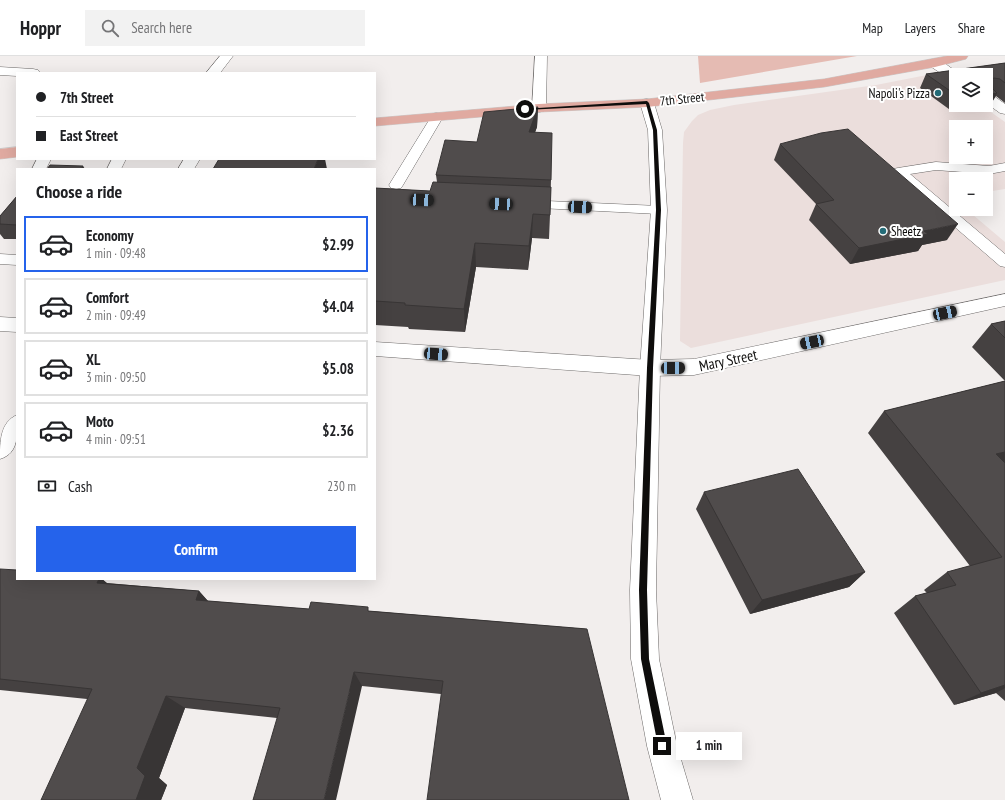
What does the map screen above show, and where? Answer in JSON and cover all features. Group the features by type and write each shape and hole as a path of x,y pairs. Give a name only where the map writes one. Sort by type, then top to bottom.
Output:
{"main road":[{"name":"7th Street","path":"376,122 539,108 647,103 824,83 935,63 962,56"},
{"path":"0,154 16,152"}],"street":[{"path":"214,72 227,56"},
{"path":"539,108 541,56"},
{"path":"935,63 949,72"},
{"path":"0,71 16,72"},
{"path":"993,102 1005,110"},
{"path":"647,103 655,130 659,210 650,368 643,590 645,659 662,746 677,800"},
{"name":"Mary Street","path":"376,350 650,368 694,368 1005,300"},
{"path":"0,324 16,325"},
{"path":"0,450 16,426"}],"lane":[{"path":"396,185 437,117"},
{"path":"1005,167 989,170 936,166 898,172 915,184 1005,262"},
{"path":"509,204 659,210"},
{"path":"0,259 16,260"},
{"path":"0,272 16,272"}],"shaded area":[{"path":"698,56 857,56 700,83"},
{"path":"932,74 949,96 949,112 991,112 1005,122 1005,189 993,191 993,172 949,172 949,216 974,216 1005,242 1005,280 691,348 680,341 684,132 698,115 710,110 734,105 876,85"}],"building":[{"path":"1005,63 1005,83 1000,79 993,78 993,68 969,68"},
{"path":"949,71 949,90 926,74"},
{"path":"538,107 529,132 552,133 551,180 436,175 445,140 477,142 484,112"},
{"path":"848,129 958,224 924,231 928,234 859,248 816,204 834,200 780,144 821,133"},
{"path":"218,160 318,160 314,168 214,168"},
{"path":"50,165 83,166 82,168 48,168"},
{"path":"433,182 551,187 550,215 533,214 529,246 475,243 464,309 405,305 405,303 376,301 376,188 430,191"},
{"path":"16,197 16,225 0,224 0,216"},
{"path":"1005,321 1005,338 991,324"},
{"path":"1005,381 1005,452 996,454 1005,463 1005,685 981,693 915,596 956,585 947,572 1002,557 884,411"},
{"path":"798,469 865,572 762,600 704,492"},
{"path":"0,569 16,570 16,580 98,580 97,583 199,591 196,600 309,609 311,602 368,607 368,611 587,629 629,800 427,800 443,681 354,672 324,800 253,800 280,708 166,696 137,768 145,776 136,800 41,800 92,689 0,679"}],"place":[{"name":"Napoli's Pizza","path":"938,93"},
{"name":"Sheetz","path":"883,231"}],"route":[{"path":"525,109 647,103 655,130 659,210 650,368 643,590 645,659 662,746"}]}
